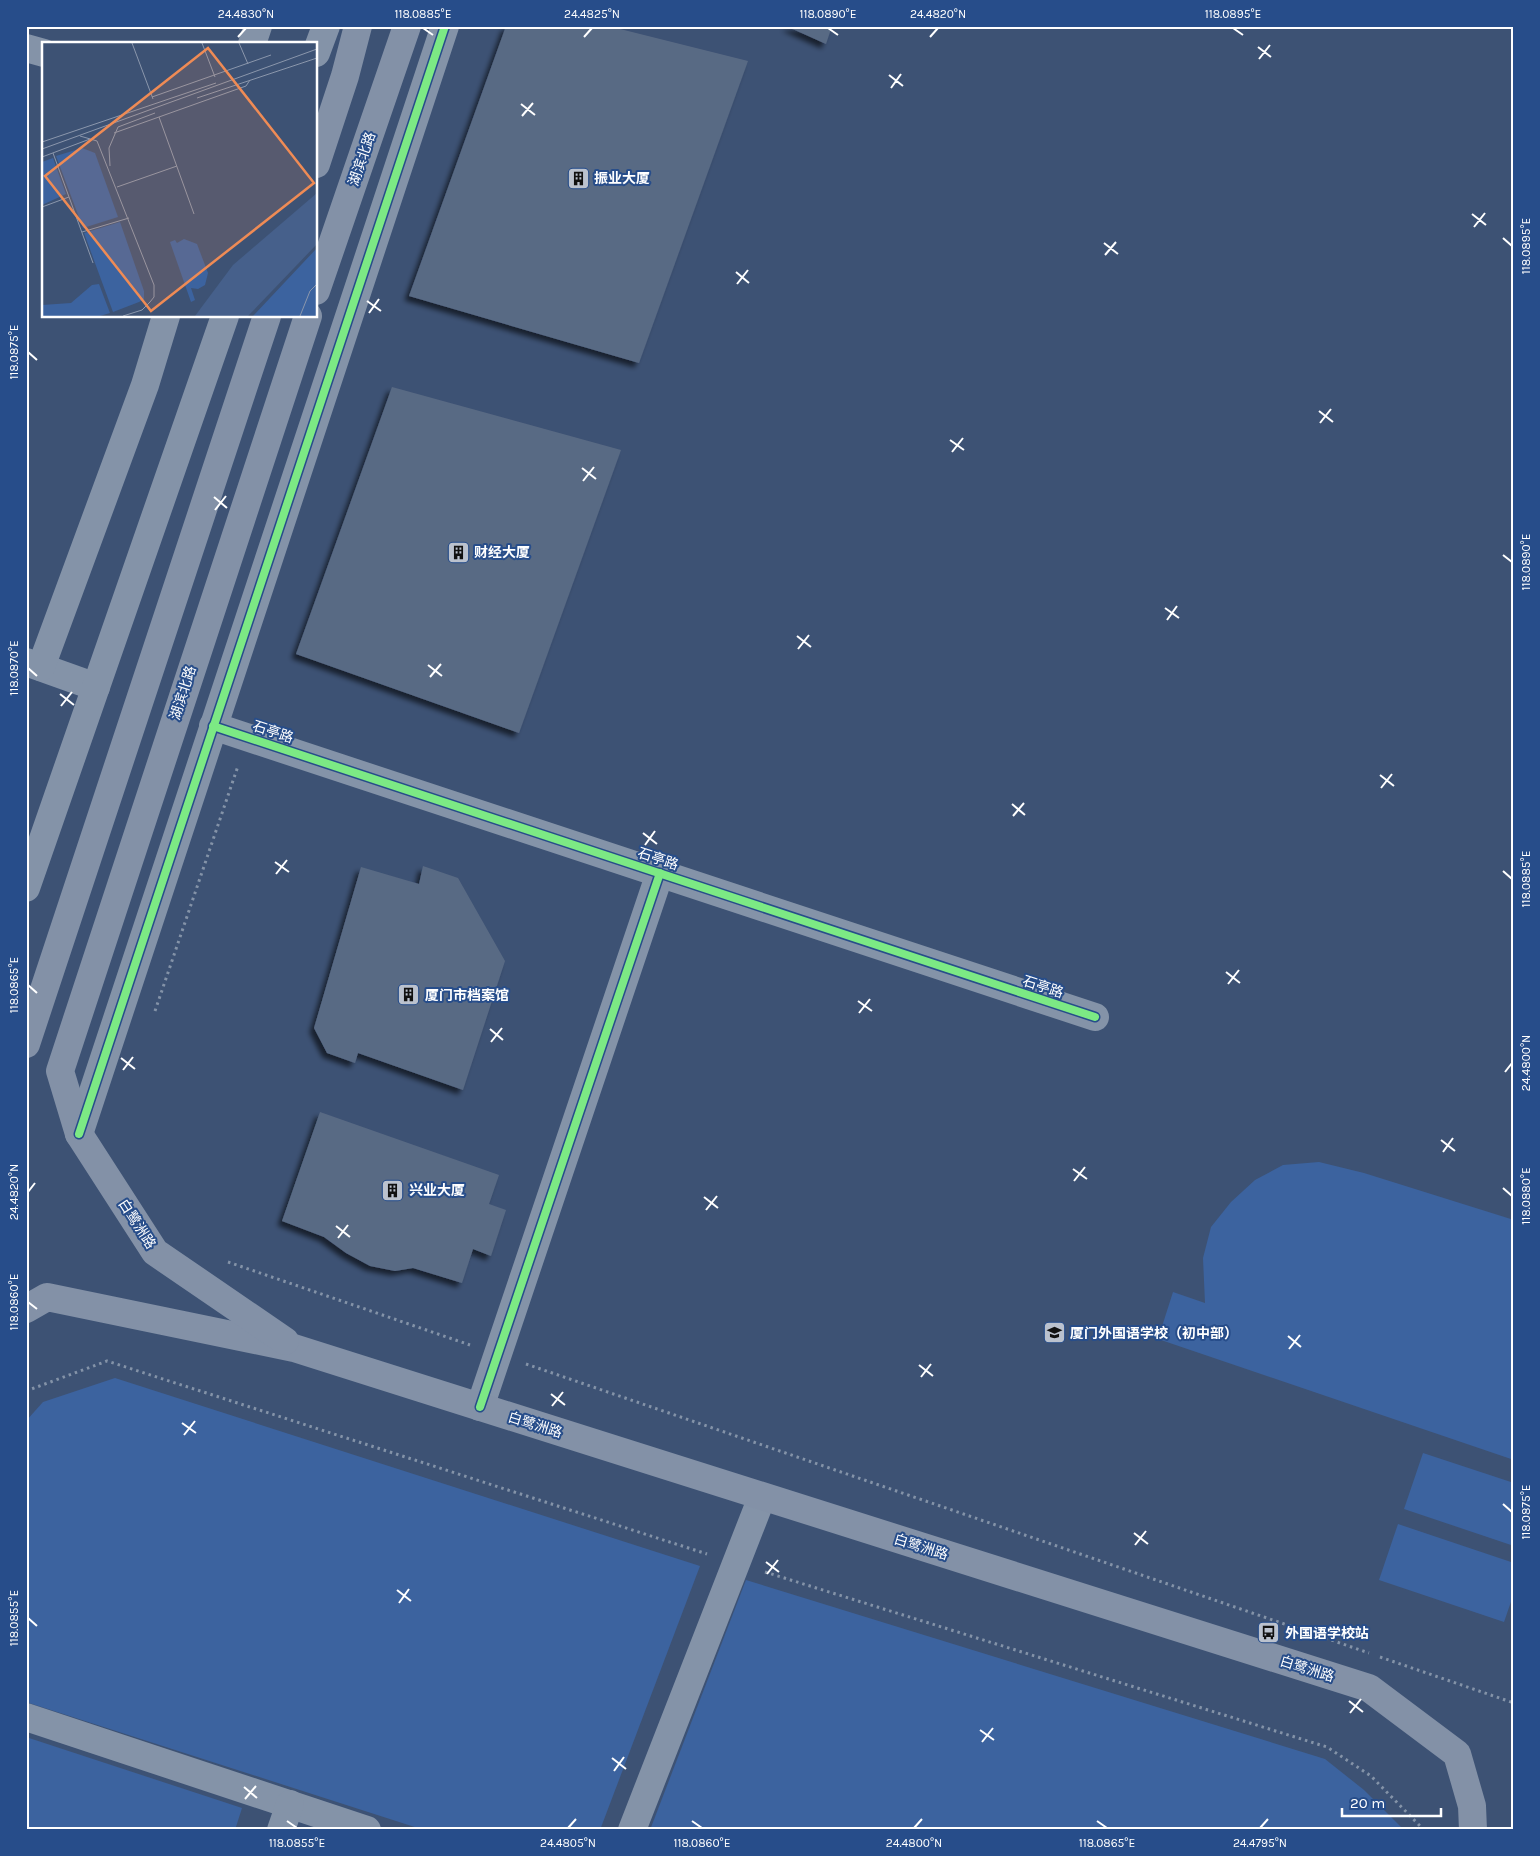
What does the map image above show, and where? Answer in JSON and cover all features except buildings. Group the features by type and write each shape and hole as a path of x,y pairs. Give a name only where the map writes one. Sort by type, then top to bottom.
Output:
{"main road":[{"path":"318,158 345,76 358,26"},
{"name":"湖滨北路","path":"318,285 407,26"},
{"path":"26,1044 266,318"},
{"name":"湖滨北路","path":"60,1071 307,318"},
{"name":"白鹭洲路","path":"60,1071 79,1134 155,1252 294,1348"},
{"name":"白鹭洲路","path":"26,1309 47,1297 294,1348 1369,1688 1457,1754 1472,1806 1473,1830"}],"street":[{"path":"253,42 258,26"},
{"path":"318,48 326,26"},
{"path":"79,1134 445,26"},
{"path":"26,48 42,52"},
{"path":"96,687 34,665 145,385 165,318"},
{"path":"26,888 224,318"},
{"name":"石亭路","path":"213,726 1095,1017"},
{"path":"480,1407 660,873"},
{"path":"632,1830 762,1497"},
{"path":"26,1718 367,1830"},
{"path":"281,1830 290,1804"}],"path":[{"path":"154,1013 247,737"},
{"path":"224,1261 1514,1703"},
{"path":"26,1391 107,1361 736,1563 1327,1747 1371,1776 1424,1830"}],"shaded area":[{"path":"1319,1162 1364,1173 1514,1220 1514,1460 1158,1339 1173,1292 1205,1303 1203,1258 1211,1227 1231,1202 1255,1180 1283,1165"},
{"path":"115,1378 700,1566 600,1830 424,1830 26,1702 26,1421 43,1402"},
{"path":"1423,1453 1514,1483 1514,1546 1404,1509"},
{"path":"1398,1524 1514,1563 1514,1593 1504,1622 1379,1580"},
{"path":"746,1580 1325,1759 1364,1790 1404,1830 650,1830"},
{"path":"26,1737 242,1808 235,1830 26,1830"}],"cycle path":[{"path":"79,1134 445,26"},
{"path":"213,726 1095,1017"},
{"path":"480,1407 660,873"}],"place":[{"name":"振业大厦","path":"578,178"},
{"name":"财经大厦","path":"458,552"},
{"name":"厦门市档案馆","path":"409,995"},
{"name":"兴业大厦","path":"393,1190"},
{"name":"厦门外国语学校（初中部）","path":"1054,1333"},
{"name":"外国语学校站","path":"1269,1633"}]}
